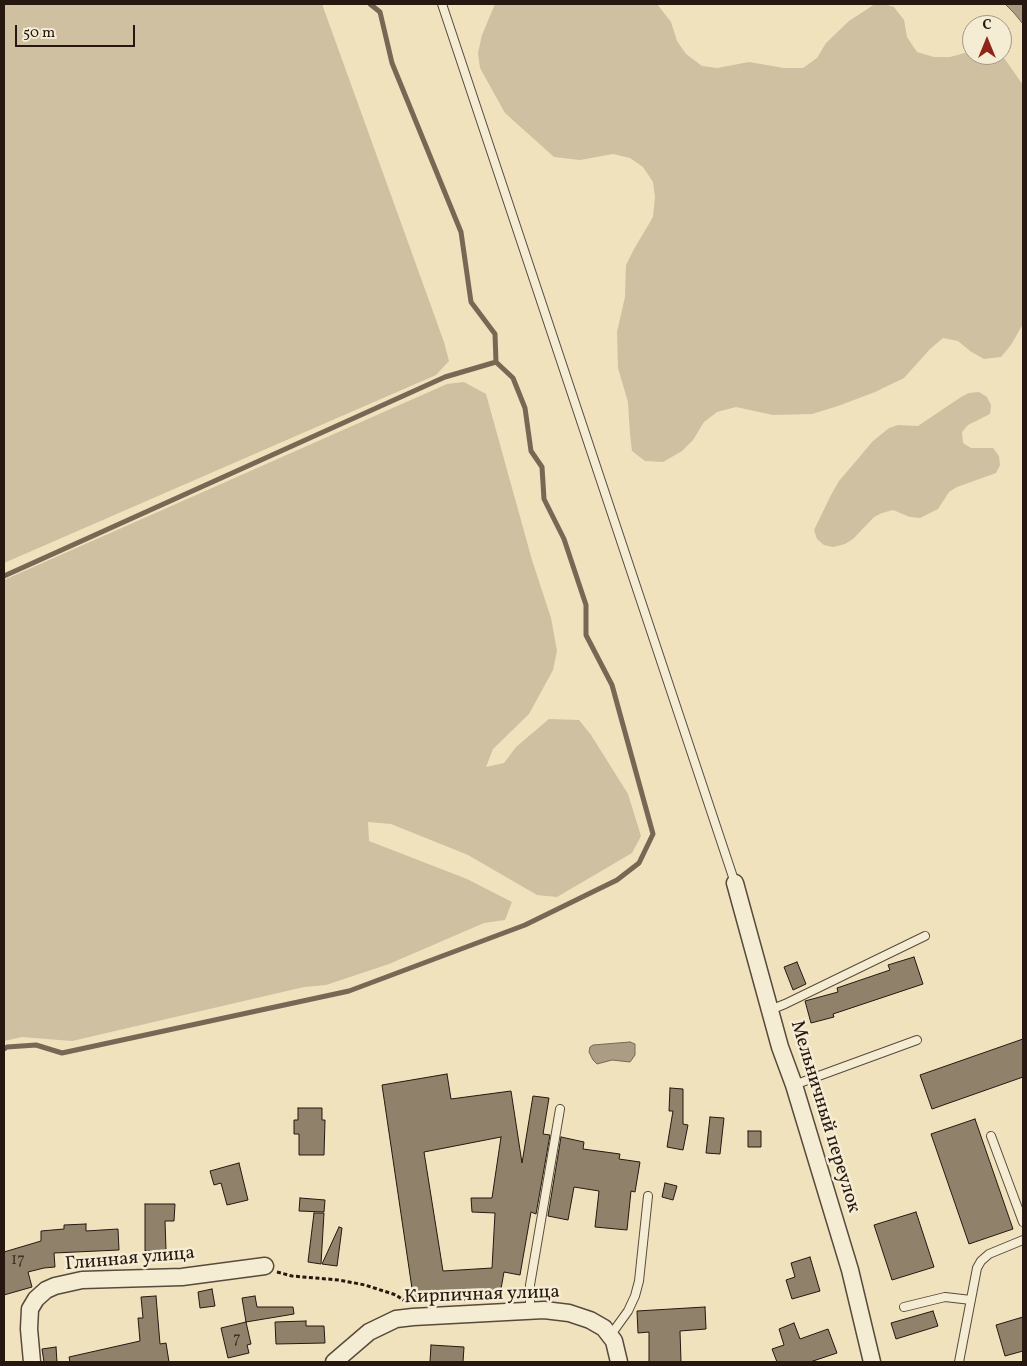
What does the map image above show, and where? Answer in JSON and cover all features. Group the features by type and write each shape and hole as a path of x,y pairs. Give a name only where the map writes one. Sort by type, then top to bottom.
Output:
{"street":[{"name":"Мельничный переулок","path":"735,883 780,1047 794,1085 850,1270 872,1362"},
{"name":"Глинная улица","path":"32,1362 29,1329 30,1309 36,1298 51,1288 82,1280 182,1277 265,1266"},
{"name":"Кирпичная улица","path":"334,1362 356,1342 396,1319 426,1316 530,1310 570,1312 604,1328 610,1336"},
{"path":"610,1336 614,1341 619,1362"}],"lane":[{"path":"442,4 735,883"},
{"path":"770,1010 925,936"},
{"path":"794,1085 918,1040"},
{"path":"530,1310 530,1285 560,1109"},
{"path":"991,1136 1023,1222"},
{"path":"610,1336 628,1311 635,1296 639,1281 648,1196"},
{"path":"959,1362 975,1276 981,1261 997,1250 1023,1240"},
{"path":"904,1307 945,1297 971,1300"}],"path":[{"path":"265,1266 292,1276 339,1280 382,1290 396,1295 426,1316"}],"shaded area":[{"path":"4,4 322,4 444,342 449,361 436,375 4,563"},
{"path":"495,4 657,4 671,22 677,41 686,54 702,66 717,68 749,62 784,68 803,68 817,58 826,43 849,21 875,4 884,4 894,7 904,20 907,37 917,52 934,57 950,57 962,54 962,65 1009,65 1023,85 1023,324 1011,345 1001,357 984,359 958,341 943,338 930,349 904,378 875,392 812,414 773,415 736,407 717,412 704,422 693,440 682,451 663,462 645,461 632,451 628,402 618,368 617,332 625,297 626,265 653,217 655,197 653,182 643,167 630,158 613,154 580,160 554,157 505,113 480,68 478,53 482,35"},
{"path":"1005,4 1023,4 1023,24 1014,13"},
{"path":"464,382 486,394 532,560 551,618 557,651 553,670 529,714 493,749 486,767 504,763 516,747 549,719 579,720 591,735 628,794 641,836 632,853 557,897 537,895 468,855 391,824 368,822 369,841 467,879 512,902 505,920 484,923 389,964 326,985 304,987 72,1041 22,1037 4,1041 4,580 447,384"},
{"path":"979,392 987,397 991,405 990,414 968,425 962,432 963,443 971,448 993,448 999,456 1000,465 996,473 957,487 949,492 938,509 920,518 910,517 893,510 874,517 853,539 845,544 833,547 824,545 817,539 814,530 839,481 873,441 889,428 898,425 918,426 961,397 969,393"},
{"path":"630,1042 635,1044 635,1055 630,1062 612,1060 597,1064 589,1052 590,1047 593,1045"}],"building":[{"path":"914,957 923,984 833,1014 834,1017 811,1023 805,1001 838,992 837,988 890,970 888,965"},
{"path":"797,962 806,984 793,990 784,967"},
{"path":"1023,1039 1023,1077 932,1109 920,1075"},
{"path":"447,1074 451,1099 511,1091 522,1163 533,1096 549,1098 543,1134 550,1135 536,1214 531,1212 520,1275 504,1272 499,1300 414,1302 382,1085","holes":["501,1137 492,1198 471,1198 472,1212 495,1213 492,1268 443,1271 424,1152"]},
{"path":"670,1088 683,1089 683,1124 688,1125 683,1150 667,1147 673,1111 669,1111"},
{"path":"298,1108 322,1108 322,1120 325,1120 324,1155 299,1155 299,1134 294,1134 294,1120 298,1120"},
{"path":"710,1117 724,1118 720,1154 706,1153"},
{"path":"975,1119 1013,1229 969,1244 931,1134"},
{"path":"748,1131 761,1131 761,1147 748,1147"},
{"path":"561,1137 584,1142 583,1149 620,1154 619,1159 640,1162 635,1192 631,1191 627,1230 595,1227 599,1191 574,1187 568,1220 548,1216"},
{"path":"239,1163 248,1200 227,1205 221,1183 214,1185 210,1171"},
{"path":"665,1183 677,1186 673,1200 662,1197"},
{"path":"300,1198 325,1200 324,1212 299,1211"},
{"path":"145,1204 175,1204 174,1221 165,1221 166,1250 145,1251"},
{"path":"916,1212 934,1267 892,1280 874,1225"},
{"path":"314,1213 324,1213 321,1264 308,1262"},
{"path":"86,1224 86,1231 118,1229 119,1250 54,1253 55,1267 28,1272 32,1287 4,1295 4,1252 41,1241 41,1231 64,1229 64,1225"},
{"path":"339,1227 342,1228 337,1266 322,1264"},
{"path":"810,1257 820,1291 792,1299 786,1280 795,1277 791,1263"},
{"path":"212,1289 215,1306 200,1308 198,1292"},
{"path":"156,1296 160,1344 166,1343 169,1362 70,1362 69,1357 140,1341 138,1318 143,1318 141,1297"},
{"path":"255,1296 257,1307 293,1307 294,1314 246,1322 242,1298"},
{"path":"705,1307 706,1329 680,1331 681,1362 649,1362 649,1332 638,1333 637,1311"},
{"path":"933,1311 938,1326 896,1339 891,1323"},
{"path":"1023,1317 1023,1351 1005,1356 996,1325"},
{"path":"306,1321 306,1326 324,1326 325,1343 276,1344 275,1322"},
{"path":"246,1322 251,1344 247,1345 249,1353 228,1358 221,1328"},
{"path":"794,1323 800,1339 828,1329 837,1353 810,1362 777,1362 772,1349 784,1345 779,1329"},
{"path":"431,1345 464,1347 463,1362 430,1362"},
{"path":"56,1347 57,1362 44,1362 42,1349"}],"waterway":[{"path":"4,1049 7,1047 36,1045 62,1053 349,991 525,925 617,880 639,863 653,834 612,685 586,635 586,605 564,539 544,499 542,467 531,451 525,408 513,378 496,362 495,334 471,302 461,232 392,63 380,12 370,4"},
{"path":"4,576 445,377 496,362"}]}
